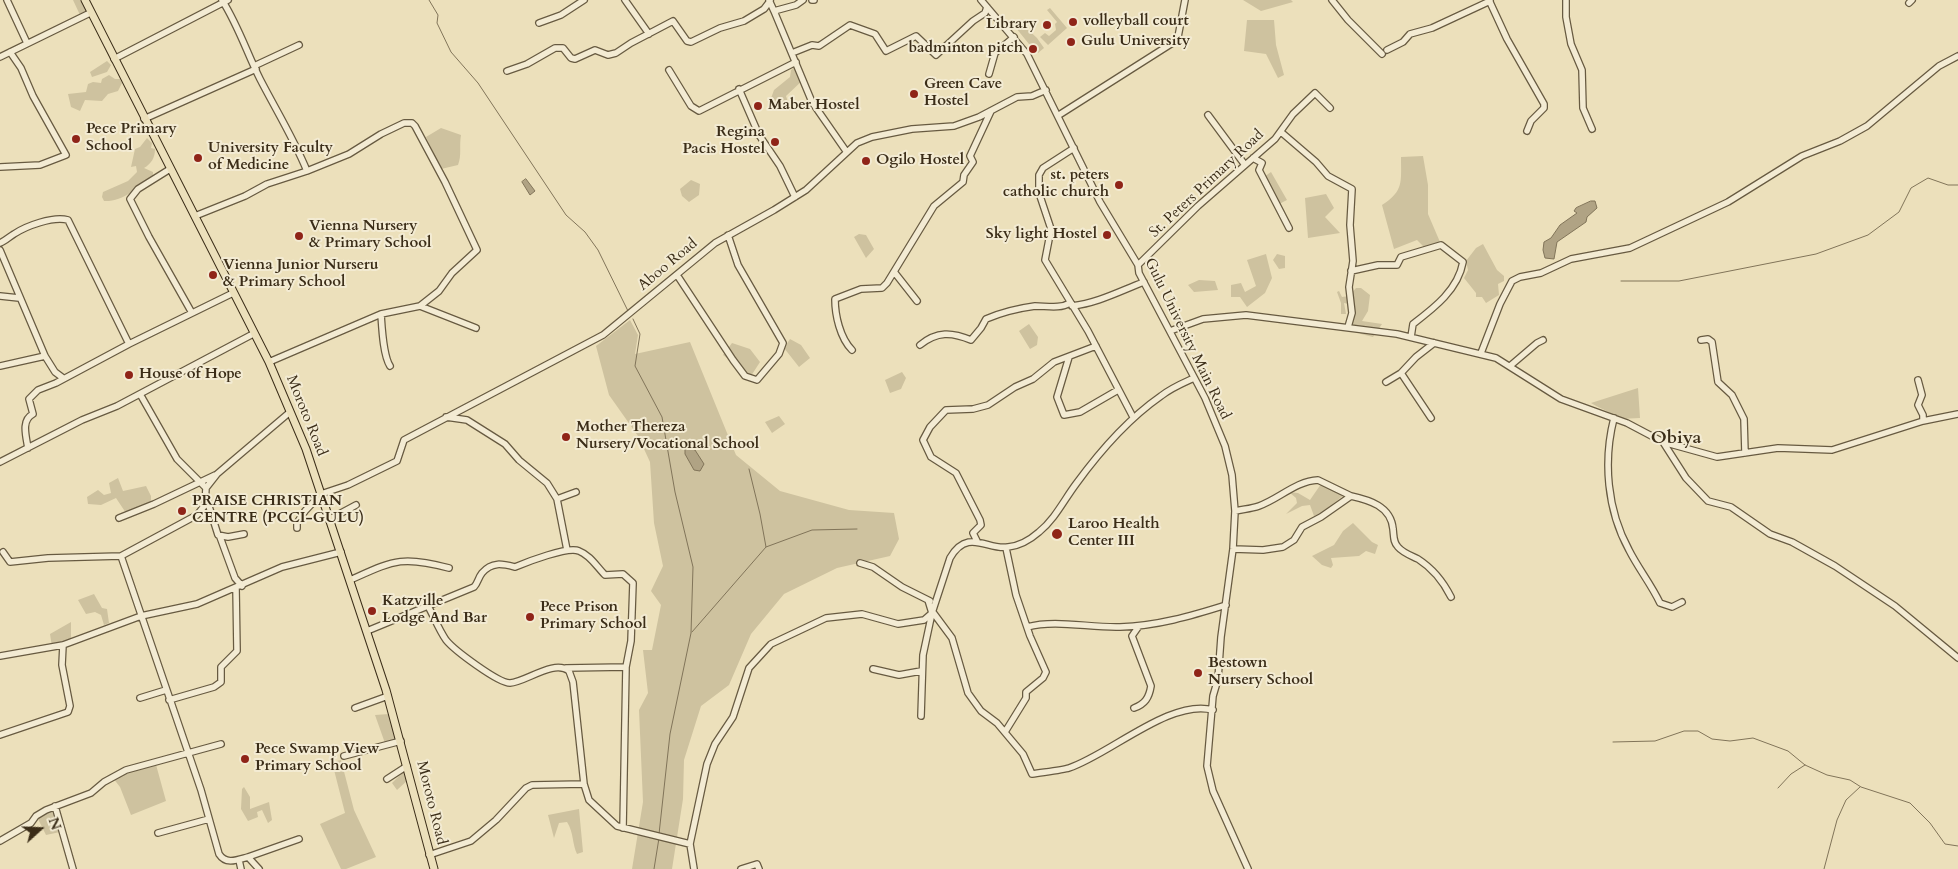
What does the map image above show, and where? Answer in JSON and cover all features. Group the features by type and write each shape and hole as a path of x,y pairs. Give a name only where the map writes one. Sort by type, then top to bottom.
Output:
{"main road":[{"name":"Moroto Road","path":"85,0 253,334 269,362 306,448 388,696 434,869"}],"street":[{"path":"7,0 27,44"},
{"path":"539,23 561,15 584,0"},
{"path":"625,0 649,34"},
{"path":"507,72 527,64 555,48 564,48 571,58 575,59 595,50 610,54 621,51 674,22 687,42 691,42 720,28 744,21 764,9 769,0"},
{"path":"769,0 812,102 846,151"},
{"path":"774,11 796,5 803,0"},
{"name":"Gulu University Main Road","path":"981,0 1027,54 1059,115 1111,223 1138,265 1144,282 1194,378 1225,446 1232,475 1235,511 1233,549 1218,679 1212,710 1207,754 1207,773 1248,869"},
{"path":"1059,115 1174,42 1178,37 1185,0"},
{"path":"1332,0 1348,20 1385,52 1403,42 1410,34 1432,28 1490,1 1544,104 1544,108 1531,121 1527,132"},
{"path":"1566,0 1566,17 1571,44 1582,70 1583,108 1592,129"},
{"path":"114,59 225,1 238,26 255,68 294,140 307,171"},
{"path":"792,53 812,45 820,46 850,25 876,34 886,51 916,36 936,55 973,21 986,13 987,7"},
{"path":"0,56 90,13"},
{"path":"989,74 995,53 1014,37"},
{"path":"144,119 255,68 299,45"},
{"path":"0,167 40,165 66,155 33,96 21,68 10,52"},
{"path":"1481,353 1500,304 1512,281 1520,277 1541,273 1571,260 1630,248 1728,202 1802,156 1840,141 1867,126 1939,66 1958,56"},
{"path":"669,70 695,110 709,107 739,89 796,62"},
{"path":"739,89 759,135 789,181 795,197"},
{"name":"Aboo Road","path":"321,494 394,463 400,457 404,440 597,338 677,275 714,243 795,197 857,143 872,137 912,129 954,126 1012,100 1036,95 1046,90"},
{"name":"St. Peters Primary Road","path":"1138,265 1198,206 1281,132 1290,119 1315,93 1330,108"},
{"path":"852,350 843,336 837,319 835,299 861,289 882,288 895,273 934,206 963,182 964,175 973,162 970,156 991,111"},
{"path":"1208,116 1245,166"},
{"path":"195,216 245,196 267,184 307,171 352,152 381,134 404,123 412,123 415,126 445,182 477,250 452,273 439,291 420,306 381,314 269,362"},
{"path":"1281,132 1316,162 1328,176 1351,187 1353,196 1350,224 1353,261 1349,287 1352,312 1348,326"},
{"path":"1074,148 1043,168 1038,180 1039,193 1051,229 1044,260 1096,346 1133,417"},
{"path":"1254,158 1262,162 1259,170 1289,228"},
{"path":"170,169 138,189 130,199 192,313"},
{"path":"0,243 16,233 44,222 58,219 68,220 129,344"},
{"path":"677,275 695,306 745,376 757,380 779,354 783,343 769,322 738,265 728,235"},
{"path":"1351,271 1378,265 1398,265 1401,257 1441,245 1462,262 1462,269 1442,303 1412,324 1411,337"},
{"path":"0,250 45,356 55,372 63,378"},
{"path":"895,273 917,301"},
{"path":"920,345 928,340 954,332 971,340 982,328 986,319 994,316 1028,308 1094,303 1116,292 1144,282"},
{"path":"1,296 14,285"},
{"path":"28,448 26,422 34,412 30,406 30,397 38,390 233,293"},
{"path":"1,296 19,298"},
{"path":"420,306 476,328"},
{"path":"381,314 386,347 384,354 390,366"},
{"path":"1170,331 1203,319 1246,315 1348,326 1411,337 1434,344 1481,353 1510,366 1529,381 1556,396 1637,427 1663,442 1717,458 1778,448 1832,450 1923,421 1958,414"},
{"path":"0,462 82,420 110,410 253,334"},
{"path":"1701,340 1708,339 1712,342 1718,382 1732,395 1743,417 1745,453"},
{"path":"1510,366 1543,340"},
{"path":"1386,382 1401,373 1416,357 1434,344"},
{"path":"977,541 973,533 981,525 980,520 956,473 931,458 924,437 930,427 946,410 973,409 988,405 1033,379 1054,362 1096,346"},
{"path":"0,366 45,356"},
{"path":"1069,357 1057,397 1064,415 1080,412 1118,390"},
{"path":"1401,373 1431,418"},
{"path":"922,716 921,671 931,623 931,602 952,555 960,548 977,541 1006,548 1028,539 1046,524 1087,470 1133,417 1162,394 1194,378"},
{"path":"1918,380 1922,396 1918,405 1923,415 1923,421"},
{"path":"140,394 177,459 206,488 214,529 220,537 239,587 237,651 221,667 221,682 214,687 169,700"},
{"path":"206,488 217,474 290,412"},
{"path":"446,417 467,420 505,444 519,460 547,483 556,499 567,550"},
{"path":"1614,418 1607,480 1621,531 1628,549 1660,603 1672,607 1682,602"},
{"path":"1663,442 1686,478 1708,501 1731,507 1770,534 1792,542 1843,571 1895,606 1958,658"},
{"path":"120,518 217,474"},
{"path":"1235,511 1259,506 1312,480 1318,480 1351,496 1370,500 1382,508 1393,527 1394,539 1398,547 1422,562 1444,584 1451,597"},
{"path":"556,499 576,492"},
{"path":"297,528 297,523 321,494"},
{"path":"1233,549 1274,549 1286,546 1294,540 1302,527 1321,517 1351,496"},
{"path":"3,552 10,562 121,556 197,515 203,509 207,500"},
{"path":"330,519 356,505"},
{"path":"220,537 244,534"},
{"path":"1005,732 1026,698 1026,692 1046,674 1016,595 1006,548"},
{"path":"367,631 474,587 483,572 498,564 506,563 515,567 525,561 567,550 582,552 605,575 623,574 633,583 631,641 626,667 623,828"},
{"path":"0,656 63,645 140,616 197,604 282,567 341,552"},
{"path":"121,556 188,752 213,838 221,858 228,861 239,860 299,839"},
{"path":"350,580 388,563 404,559 449,568"},
{"path":"860,562 873,567 902,588 931,602"},
{"path":"1027,628 1048,624 1139,626 1188,617 1226,604"},
{"path":"428,606 447,642 502,681 513,682 545,670 626,667"},
{"path":"932,612 952,638 968,693 980,711 1005,732 1023,754 1033,774 1070,768 1174,713 1203,708 1212,710"},
{"path":"694,869 690,844 712,749 733,717 745,676 771,644 826,618 862,614 889,623 904,624 918,622 932,612"},
{"path":"931,623 942,623"},
{"path":"1134,708 1144,704 1151,693 1152,686 1132,636 1139,626"},
{"path":"0,735 68,712 70,706 62,665 63,645"},
{"path":"566,668 571,673 573,682 584,784 589,800 613,823 623,828 690,844"},
{"path":"873,669 898,675 921,671"},
{"path":"140,698 166,690"},
{"path":"355,708 388,696"},
{"path":"344,756 401,741"},
{"path":"0,840 30,824 38,815 55,806 91,794 104,782 126,770 221,744"},
{"path":"387,779 408,766"},
{"path":"429,855 471,841 496,820 520,791 532,785 584,784"},
{"path":"55,806 73,869"},
{"path":"158,833 209,819"},
{"path":"248,857 259,869"},
{"path":"239,860 241,869"},
{"path":"741,869 757,864 759,869"}],"shaded area":[{"path":"73,0 83,0 89,12 80,15"},
{"path":"1243,0 1291,0 1293,2 1261,11"},
{"path":"1050,8 1067,28 1048,45 1040,37 1045,33 1049,36 1056,30 1055,24 1057,22 1047,10"},
{"path":"1247,20 1274,20 1276,45 1284,75 1278,78 1266,54 1244,51"},
{"path":"1021,23 1037,38 1044,48 1038,53 1016,28"},
{"path":"107,61 111,65 107,72 92,77 90,72"},
{"path":"798,65 803,70 804,79 786,96 788,102 773,108 770,101 774,90 790,77 791,70"},
{"path":"109,75 115,79 120,79 122,83 118,91 108,94 102,101 85,100 80,111 71,107 68,94 86,92 88,84 93,82 101,83 102,79"},
{"path":"441,128 461,135 458,165 441,169 426,137"},
{"path":"147,138 152,143 151,148 155,149 155,152 149,165 144,168 153,172 153,176 137,189 124,196 111,201 104,201 102,197 103,192 128,181 137,172 136,166 131,167 135,149 140,147"},
{"path":"1423,156 1428,185 1428,214 1440,242 1425,248 1417,240 1394,249 1382,205 1394,195 1400,185 1401,157"},
{"path":"1271,172 1287,200 1275,206 1261,179"},
{"path":"526,179 535,191 530,195 522,182"},
{"path":"691,180 700,184 699,195 689,202 682,196 680,189"},
{"path":"1326,194 1334,208 1325,217 1340,233 1308,238 1305,198"},
{"path":"1595,201 1597,208 1587,217 1586,222 1557,242 1554,259 1545,258 1544,242 1551,238 1560,225 1577,213 1574,211 1576,208"},
{"path":"859,234 866,235 874,249 866,258 854,237"},
{"path":"1483,244 1497,270 1504,276 1504,281 1498,284 1499,295 1486,303 1482,297 1476,297 1476,293 1464,278 1468,270 1466,261 1476,248"},
{"path":"1266,254 1272,278 1265,293 1247,307 1240,297 1231,297 1231,285 1241,283 1245,292 1256,286 1247,260"},
{"path":"1277,254 1285,256 1285,268 1279,269 1273,260"},
{"path":"1199,280 1215,281 1218,290 1194,292 1188,285"},
{"path":"1356,288 1361,288 1370,295 1368,311 1362,321 1382,324 1373,337 1361,334 1346,320 1354,317 1354,305 1344,303 1346,314 1341,314 1341,303 1337,292 1339,291 1342,297 1349,296"},
{"path":"630,320 638,335 635,354 690,342 736,455 780,491 849,510 894,513 899,539 890,556 837,568 784,594 751,634 729,685 701,706 684,760 683,799 672,869 632,869 643,802 639,710 648,693 643,650 652,650 661,605 651,591 663,566 654,523 650,462 638,436 609,395 596,346"},
{"path":"1029,324 1038,337 1037,345 1030,349 1019,331"},
{"path":"790,339 801,345 810,358 799,367 784,348"},
{"path":"732,343 750,349 760,362 751,376 723,355"},
{"path":"902,372 906,378 901,389 890,393 885,380"},
{"path":"1638,388 1640,418 1620,419 1591,403"},
{"path":"779,416 785,424 772,433 765,422"},
{"path":"691,443 689,448 695,450 704,464 700,471 694,470 685,454 685,446"},
{"path":"118,478 123,491 146,486 151,496 151,504 126,513 116,498 101,505 88,504 87,497 98,490 104,495 111,493 109,483"},
{"path":"1321,484 1344,495 1319,515 1314,516 1310,505 1302,506 1286,514 1297,503 1296,498 1289,492 1298,493 1310,500"},
{"path":"1353,523 1372,542 1378,545 1375,554 1366,551 1359,556 1331,558 1333,565 1331,568 1322,565 1312,556 1334,545 1343,531"},
{"path":"94,594 102,608 107,609 109,623 104,625 101,615 95,612 86,614 78,600"},
{"path":"71,622 71,640 52,647 50,634"},
{"path":"389,714 397,736 386,746 375,715"},
{"path":"341,760 354,810 376,857 346,869 341,869 320,824 345,813 332,762"},
{"path":"155,761 166,801 131,815 120,787 113,778"},
{"path":"406,769 410,778 397,790 392,783"},
{"path":"244,787 250,797 250,809 269,802 272,820 268,823 262,810 257,812 258,817 248,821 241,809 242,789"},
{"path":"579,809 583,852 577,854 567,822 559,823 554,838 548,815"},
{"path":"53,810 60,832 46,835 37,817"}],"waterway":[{"path":"429,0 438,15 437,23 451,52 478,83 566,215 585,232 598,250 628,311"},
{"path":"1621,281 1679,281 1816,254 1868,235 1899,212 1911,188 1928,178 1948,185 1958,185"},
{"path":"633,319 640,334 635,366 662,417 675,492 693,567 691,633 670,734 659,834"},
{"path":"692,632 766,547 749,469"},
{"path":"766,547 812,530 857,529"},
{"path":"1613,742 1655,741 1684,731 1698,731 1712,739 1730,741 1753,738 1788,751 1805,765 1827,775 1850,780 1861,787 1910,803 1930,823 1945,844 1958,846"},
{"path":"1778,788 1791,774 1805,765"},
{"path":"1824,869 1837,820 1846,800 1860,787"},
{"path":"654,869 659,838"}],"place":[{"name":"volleyball court","path":"1073,22"},
{"name":"Library","path":"1047,25"},
{"name":"Gulu University","path":"1071,42"},
{"name":"badminton pitch","path":"1033,49"},
{"name":"Green Cave Hostel","path":"914,94"},
{"name":"Maber Hostel","path":"758,106"},
{"name":"Pece Primary School","path":"76,139"},
{"name":"Regina Pacis Hostel","path":"775,142"},
{"name":"University Faculty of Medicine","path":"198,158"},
{"name":"Ogilo Hostel","path":"866,161"},
{"name":"st. peters catholic church","path":"1119,185"},
{"name":"Sky light Hostel","path":"1107,235"},
{"name":"Vienna Nursery & Primary School","path":"299,236"},
{"name":"Vienna Junior Nurseru & Primary School","path":"213,275"},
{"name":"House of Hope","path":"129,375"},
{"name":"Mother Thereza Nursery/Vocational School","path":"566,437"},
{"name":"PRAISE CHRISTIAN CENTRE (PCCI-GULU)","path":"182,511"},
{"name":"Laroo Health Center III","path":"1057,534"},
{"name":"Katzville Lodge And Bar","path":"372,611"},
{"name":"Pece Prison Primary School","path":"530,617"},
{"name":"Bestown Nursery School","path":"1198,673"},
{"name":"Pece Swamp View Primary School","path":"245,759"}],"district":[{"name":"Obiya","path":"1676,439"}]}
